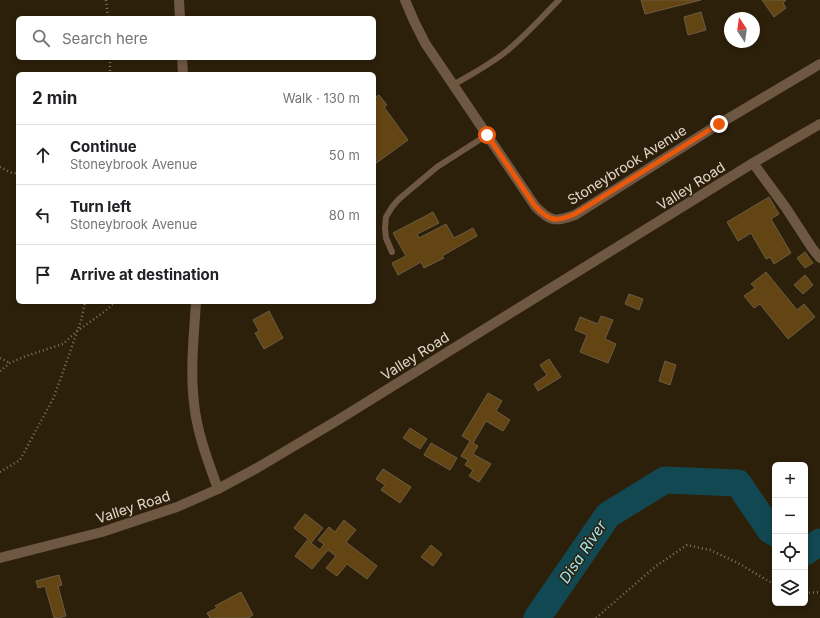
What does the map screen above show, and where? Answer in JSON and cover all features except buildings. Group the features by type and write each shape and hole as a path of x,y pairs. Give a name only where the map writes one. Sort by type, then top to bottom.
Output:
{"street":[{"path":"179,0 180,16"},
{"name":"Stoneybrook Avenue","path":"405,0 425,43 535,206 543,215 557,220 564,219 575,214 719,124 820,64"},
{"path":"182,60 183,72"},
{"name":"Valley Road","path":"0,558 102,532 177,507 218,489 257,468 338,420 753,163 820,124"},
{"path":"753,163 820,258"},
{"path":"196,304 192,379 194,405 201,443 218,489"}],"lane":[{"path":"453,85 486,66 508,50 559,0"},
{"path":"392,252 386,238 385,228 386,217 392,207 399,199 437,167 487,135"}],"path":[{"path":"106,0 108,16"},
{"path":"110,60 110,72"},
{"path":"0,168 16,173"},
{"path":"0,472 20,460 54,397 77,331 84,304"},
{"path":"0,371 10,363 26,356 63,344 77,331 113,304"},
{"path":"0,358 10,363"},
{"path":"596,618 656,566 688,545 710,550 738,563 772,583"},
{"path":"808,593 820,592"}],"waterway":[{"name":"Disa River","path":"537,618 608,515 665,480 738,483 772,531"},
{"name":"Disa River","path":"808,550 820,542"}],"route":[{"path":"487,135 535,206 543,215 557,220 564,219 575,214 719,124"}]}
